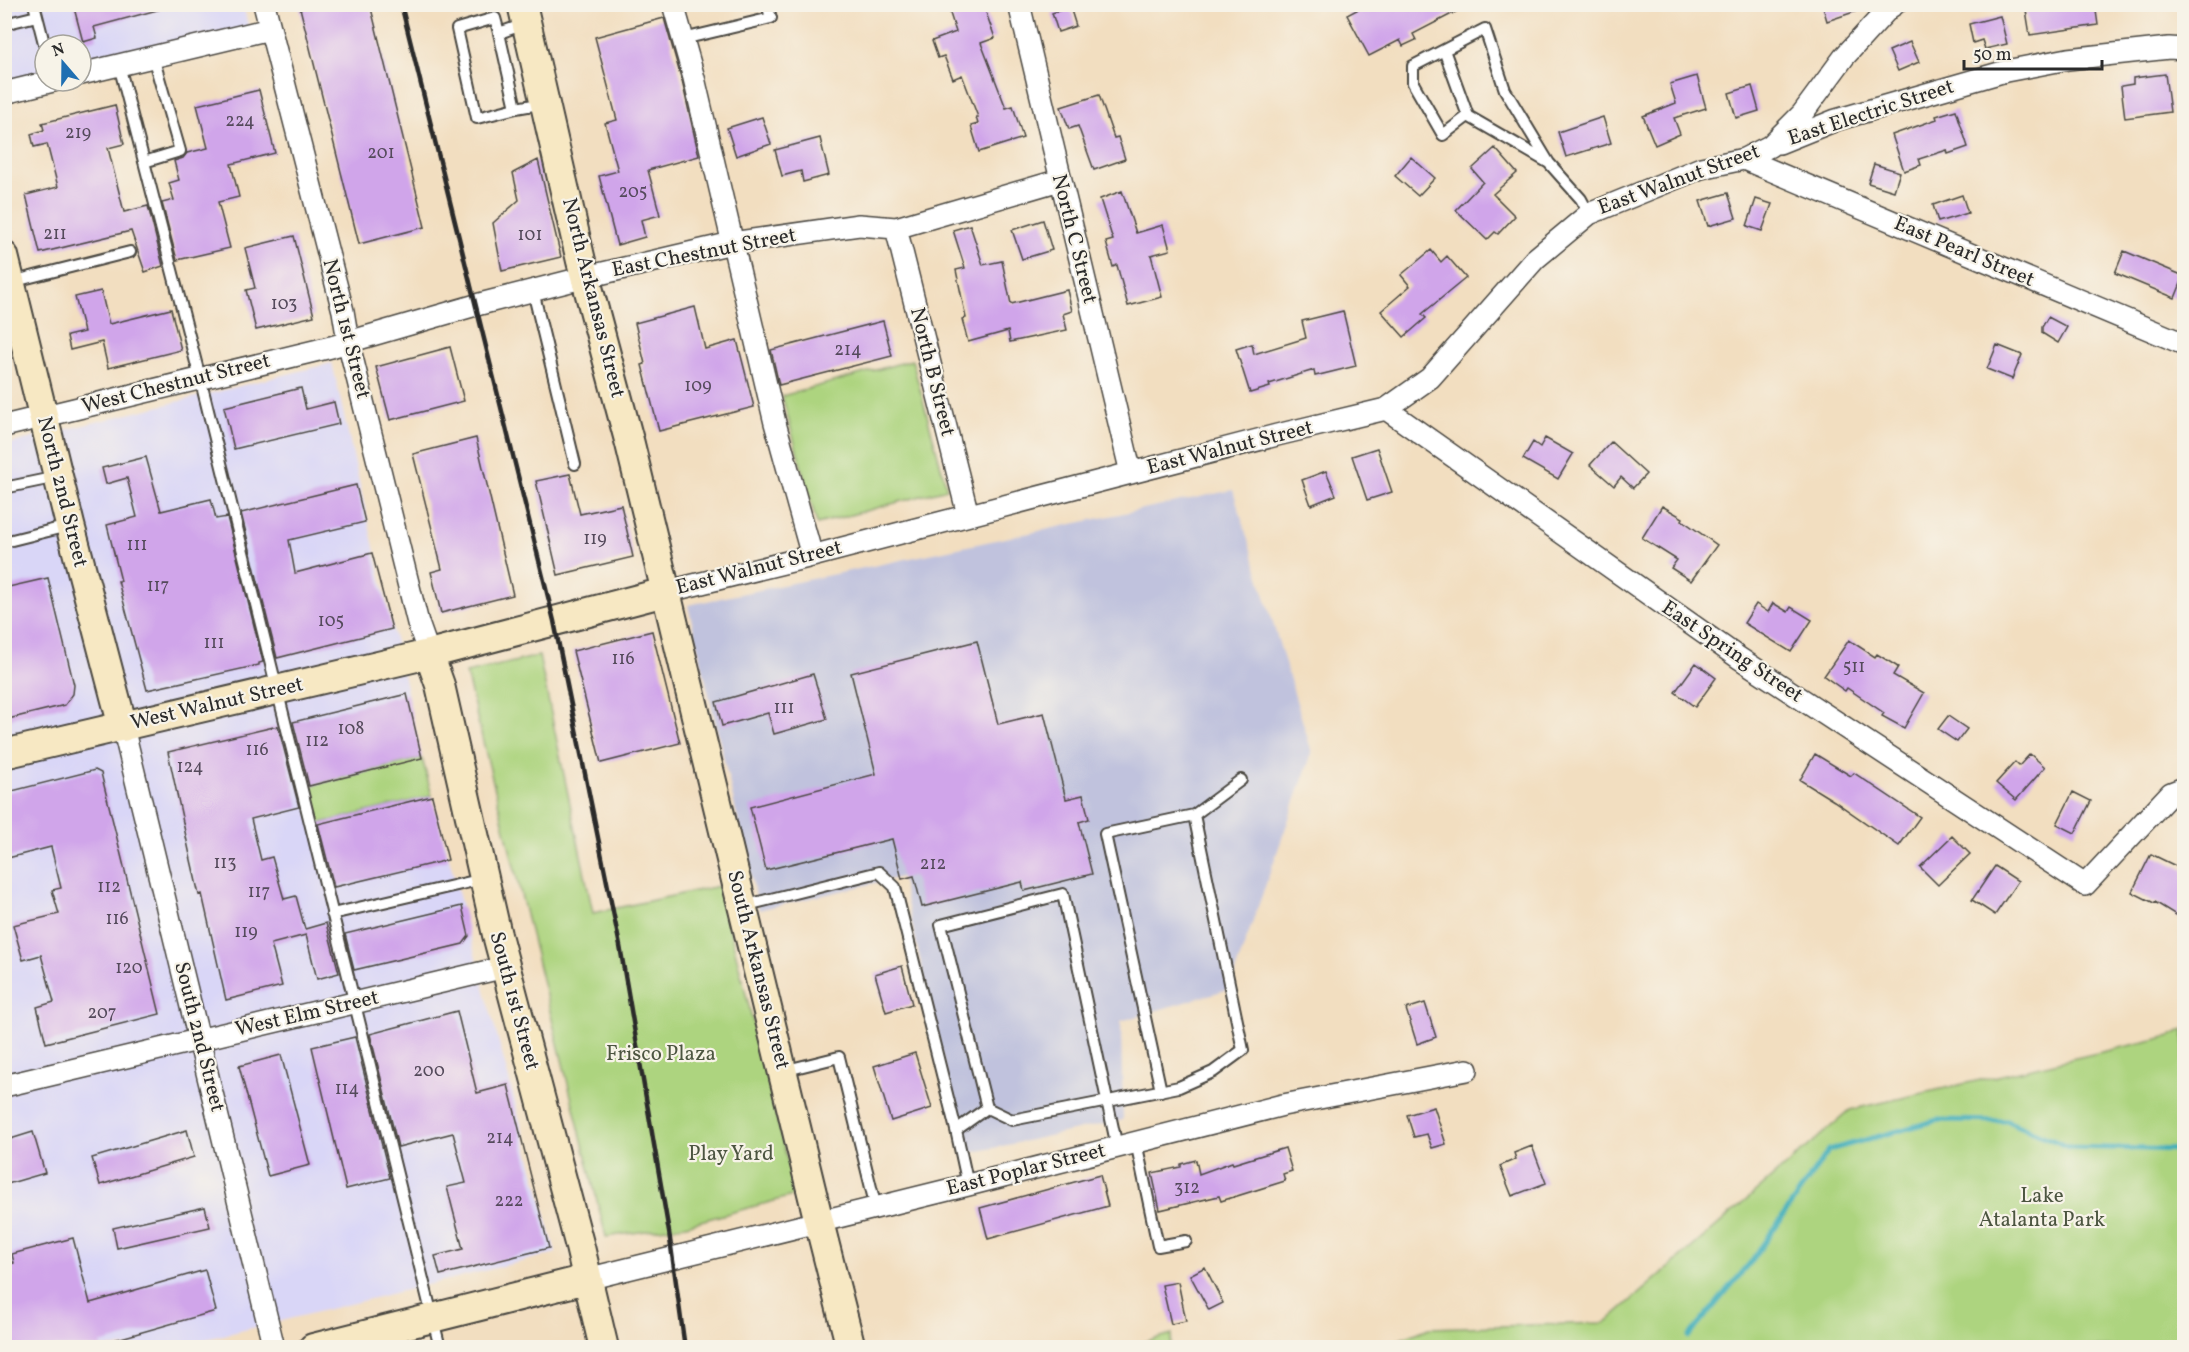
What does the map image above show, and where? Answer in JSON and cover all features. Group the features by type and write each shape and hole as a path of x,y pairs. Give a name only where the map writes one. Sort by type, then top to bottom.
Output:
{"street":[{"name":"North 1st Street","path":"264,4 343,311 348,341 418,623 429,654"},
{"path":"673,4 775,423 812,556"},
{"name":"North C Street","path":"1019,4 1131,473"},
{"name":"East Walnut Street","path":"429,654 1386,409 1430,378 1535,259 1588,214 1701,168 1744,159 1770,146 1802,114 1844,57 1888,8 1895,4"},
{"name":"North Arkansas Street","path":"525,14 586,277 630,444 665,592"},
{"path":"93,71 270,29"},
{"name":"East Electric Street","path":"1770,146 1836,120 2006,71 2068,59 2169,48 2184,49"},
{"path":"4,93 33,86"},
{"name":"East Pearl Street","path":"1744,159 2184,344"},
{"name":"East Chestnut Street","path":"348,341 586,277 732,243 859,225 896,228 1060,180"},
{"name":"North B Street","path":"896,228 968,515"},
{"name":"North 2nd Street","path":"8,269 70,525 123,727"},
{"name":"West Chestnut Street","path":"4,426 348,341"},
{"name":"East Spring Street","path":"1386,409 1739,658 2085,885 2171,793 2184,788"},
{"name":"South Arkansas Street","path":"665,592 851,1347"},
{"name":"West Walnut Street","path":"4,754 429,654"},
{"name":"South 1st Street","path":"429,654 440,685 505,967 604,1347"},
{"name":"South 2nd Street","path":"123,727 274,1347"},
{"name":"West Elm Street","path":"4,1086 505,967"},
{"name":"East Poplar Street","path":"587,1279 1283,1105 1467,1070"},
{"path":"313,1347 587,1279"}],"lane":[{"path":"683,39 771,18 767,4"},
{"path":"4,24 35,10 41,33"},
{"path":"499,33 525,14"},
{"path":"516,108 495,18 457,29 477,118 545,103"},
{"path":"1468,116 1443,135 1413,82 1413,66 1485,30 1505,90 1548,163 1581,199 1588,214"},
{"path":"1444,50 1468,116 1548,163"},
{"path":"144,162 180,151 153,57"},
{"path":"119,65 200,378 440,1347"},
{"path":"8,269 130,252"},
{"path":"533,291 575,464"},
{"path":"4,488 58,477"},
{"path":"4,542 70,525"},
{"path":"1161,1091 1105,834 1194,815 1241,780"},
{"path":"987,1108 1012,1120 1179,1087 1213,1072 1242,1050 1194,815"},
{"path":"742,906 879,872 895,887 968,1185"},
{"path":"332,914 484,879"},
{"path":"987,1108 941,924 1063,894 1107,1101 1127,1144 1158,1246 1186,1241"},
{"path":"782,1071 839,1057 876,1208"},
{"path":"956,1130 987,1108"}],"shaded area":[{"path":"4,5 243,5 249,29 93,64 93,33 33,33 33,78 5,84"},
{"path":"332,363 422,758 308,786 432,796 556,1253 175,1347 5,1348 5,445"},
{"path":"1233,490 1312,753 1229,989 1121,1021 1123,1120 965,1154 901,877 759,910 688,605"}],"green space":[{"path":"912,360 947,489 817,524 782,396"},
{"name":"Frisco Plaza","path":"539,656 593,913 719,886 796,1195 686,1225 606,1237 466,673"},
{"path":"422,758 432,796 317,824 307,786"},
{"name":"Lake Atalanta Park","path":"2184,1029 2184,1347 1381,1347 1429,1328 1605,1323 1850,1110 2171,1036"},
{"path":"1172,1334 1170,1347 1126,1347"}],"building":[{"path":"73,4 160,4 161,9 94,27 97,38 93,39 93,33 81,33"},
{"path":"299,4 370,4 425,227 359,244"},
{"path":"947,4 983,4 995,38 981,43 1006,108 1013,106 1023,138 979,152 971,126 978,124 976,117 978,117 962,75 953,79 944,56 938,58 932,41 956,32"},
{"path":"1368,4 1471,4 1413,34 1416,40 1403,46 1400,40 1369,56 1347,15"},
{"path":"1822,4 1869,4 1869,7 1827,21"},
{"path":"2025,4 2095,4 2098,25 2030,35"},
{"path":"1070,7 1076,26 1058,32 1052,13"},
{"path":"2000,16 2007,44 1985,49 1982,40 1973,43 1969,24"},
{"path":"664,18 682,81 699,156 648,170 660,215 641,220 645,237 617,245 599,176 618,171 605,123 617,120 595,37"},
{"path":"1910,42 1919,62 1898,71 1889,51"},
{"path":"2165,74 2170,112 2125,118 2121,86 2133,84 2133,78"},
{"path":"1697,76 1706,108 1674,118 1680,134 1655,145 1643,116 1676,103 1670,84"},
{"path":"1752,86 1759,111 1736,118 1729,93"},
{"path":"259,90 275,153 231,164 239,197 218,202 230,248 177,260 162,203 174,200 169,183 179,180 174,161 183,158 187,153 208,148 197,105"},
{"path":"1099,95 1114,138 1118,137 1125,159 1094,170 1078,126 1069,129 1061,107"},
{"path":"115,105 124,144 108,148 124,212 148,206 163,266 145,272 131,231 40,253 26,195 58,187 47,144 34,147 31,134 44,130 42,123"},
{"path":"1956,110 1968,147 1948,154 1947,150 1919,159 1921,165 1904,171 1892,135"},
{"path":"762,117 771,144 736,156 727,128"},
{"path":"1603,117 1611,143 1566,157 1558,132"},
{"path":"820,138 829,175 803,182 801,171 782,176 775,150"},
{"path":"1495,148 1517,173 1493,194 1515,216 1498,234 1495,232 1487,240 1456,210 1483,182 1472,169"},
{"path":"1411,157 1435,178 1418,196 1395,176"},
{"path":"538,160 561,257 502,271 493,223 519,200 513,173"},
{"path":"1874,164 1900,172 1894,191 1868,183"},
{"path":"1122,191 1136,233 1163,225 1170,250 1151,255 1162,297 1128,306 1117,265 1113,267 1106,242 1113,240 1100,199"},
{"path":"1728,193 1736,218 1708,226 1700,201"},
{"path":"1962,195 1968,213 1938,222 1933,205"},
{"path":"1756,199 1772,204 1762,231 1747,226"},
{"path":"1043,220 1052,250 1022,259 1012,230"},
{"path":"970,225 983,265 1002,261 1011,304 1067,290 1072,311 1063,314 1067,330 1010,342 1008,331 968,342 962,319 966,318 956,270 965,268 953,230"},
{"path":"294,236 314,316 256,330 246,290 255,288 245,248"},
{"path":"1431,250 1441,262 1447,256 1466,278 1422,314 1426,318 1404,337 1381,311 1410,286 1401,275"},
{"path":"2124,251 2184,276 2175,298 2115,273"},
{"path":"101,291 109,324 171,309 181,350 108,368 102,342 70,350 67,336 84,332 75,297"},
{"path":"695,307 705,349 737,340 754,407 659,431 642,365 645,364 635,323"},
{"path":"1343,311 1356,366 1315,376 1314,370 1269,384 1270,387 1250,393 1236,349 1252,344 1254,354 1306,338 1302,321"},
{"path":"2048,317 2067,327 2058,343 2042,333 2042,327"},
{"path":"883,321 892,356 779,385 771,350"},
{"path":"1997,345 2022,355 2012,379 1987,369"},
{"path":"450,347 464,401 390,420 376,367"},
{"path":"301,388 306,409 334,402 339,424 234,449 224,407"},
{"path":"476,438 513,595 441,613 431,572 442,569 413,454"},
{"path":"1545,438 1573,454 1558,479 1523,459 1533,442 1540,447"},
{"path":"1611,442 1646,474 1633,488 1621,477 1614,486 1590,465"},
{"path":"1377,448 1392,492 1367,500 1352,456"},
{"path":"146,457 161,511 211,499 216,519 227,517 263,662 259,665 147,690 118,581 121,581 107,525 137,517 127,478 106,484 102,468"},
{"path":"1326,471 1336,495 1311,505 1302,480"},
{"path":"570,474 580,514 621,505 633,557 558,575 536,481"},
{"path":"356,485 365,522 289,540 295,573 372,553 392,629 277,658 241,513"},
{"path":"1662,506 1683,518 1682,520 1717,545 1691,581 1671,568 1677,560 1642,538"},
{"path":"48,578 74,685 73,694 65,705 4,720 4,588"},
{"path":"1773,603 1788,612 1791,607 1812,620 1791,652 1744,623 1756,604 1768,612"},
{"path":"652,631 680,743 601,763 573,651"},
{"path":"1849,640 1875,657 1877,654 1898,667 1893,675 1924,693 1904,728 1882,716 1884,713 1847,688 1845,691 1824,676"},
{"path":"977,641 998,724 1044,713 1066,799 1083,795 1089,819 1079,822 1092,874 1024,891 1022,882 922,907 914,876 902,879 892,839 766,870 750,807 876,774 851,673"},
{"path":"1696,663 1716,678 1695,707 1675,692"},
{"path":"813,674 827,719 774,734 768,713 722,726 716,702"},
{"path":"407,694 422,758 309,786 293,722"},
{"path":"1948,716 1967,729 1957,742 1938,729"},
{"path":"278,726 299,807 251,819 261,860 272,857 284,899 296,896 305,929 326,923 339,973 317,979 306,935 271,944 282,986 226,1000 202,894 199,895 168,752"},
{"path":"1815,754 1851,776 1854,773 1920,817 1899,846 1800,780"},
{"path":"2030,754 2045,767 2016,800 1996,783 2015,762 2019,766"},
{"path":"95,770 101,773 160,1014 46,1043 37,1007 54,1002 41,955 23,960 13,925 59,914 52,890 61,888 51,847 4,859 4,793"},
{"path":"2073,792 2091,801 2075,833 2057,824"},
{"path":"432,796 448,860 334,887 318,824"},
{"path":"1952,836 1970,854 1938,885 1920,867"},
{"path":"2151,854 2184,870 2184,920 2155,902 2132,892"},
{"path":"1995,866 2018,881 1995,915 1972,900"},
{"path":"462,906 469,936 463,944 354,970 345,934"},
{"path":"902,966 912,1004 886,1012 875,974"},
{"path":"1425,1003 1436,1037 1417,1044 1406,1009"},
{"path":"457,1011 477,1093 508,1085 549,1248 440,1275 435,1256 463,1249 447,1187 466,1183 453,1133 398,1147 370,1034"},
{"path":"355,1037 390,1178 346,1189 312,1047"},
{"path":"915,1053 932,1108 891,1121 874,1066"},
{"path":"281,1055 310,1165 268,1176 239,1066"},
{"path":"1434,1107 1446,1144 1432,1148 1427,1134 1414,1137 1407,1115"},
{"path":"187,1130 194,1157 100,1185 92,1158"},
{"path":"33,1132 45,1173 4,1185 4,1141"},
{"path":"1532,1146 1546,1183 1512,1196 1500,1166 1516,1159 1514,1153"},
{"path":"1285,1148 1292,1171 1283,1174 1285,1181 1221,1201 1219,1196 1160,1210 1152,1173 1181,1167 1181,1164 1196,1160 1199,1174 1232,1162 1233,1164"},
{"path":"1100,1175 1108,1206 988,1239 980,1208"},
{"path":"205,1207 210,1227 117,1248 113,1228"},
{"path":"73,1238 90,1303 205,1270 216,1311 100,1344 101,1347 4,1347 4,1266 14,1263 12,1254"},
{"path":"1205,1267 1223,1303 1209,1310 1190,1275"},
{"path":"1178,1282 1186,1321 1171,1324 1162,1285"}],"waterway":[{"path":"1689,1336 1750,1263 1829,1150 1938,1120 2007,1121 2069,1147 2184,1150"}],"railway":[{"path":"401,4 554,621 620,946 669,1232 685,1348"}],"park label":[{"name":"Play Yard","path":"731,1154"}]}
